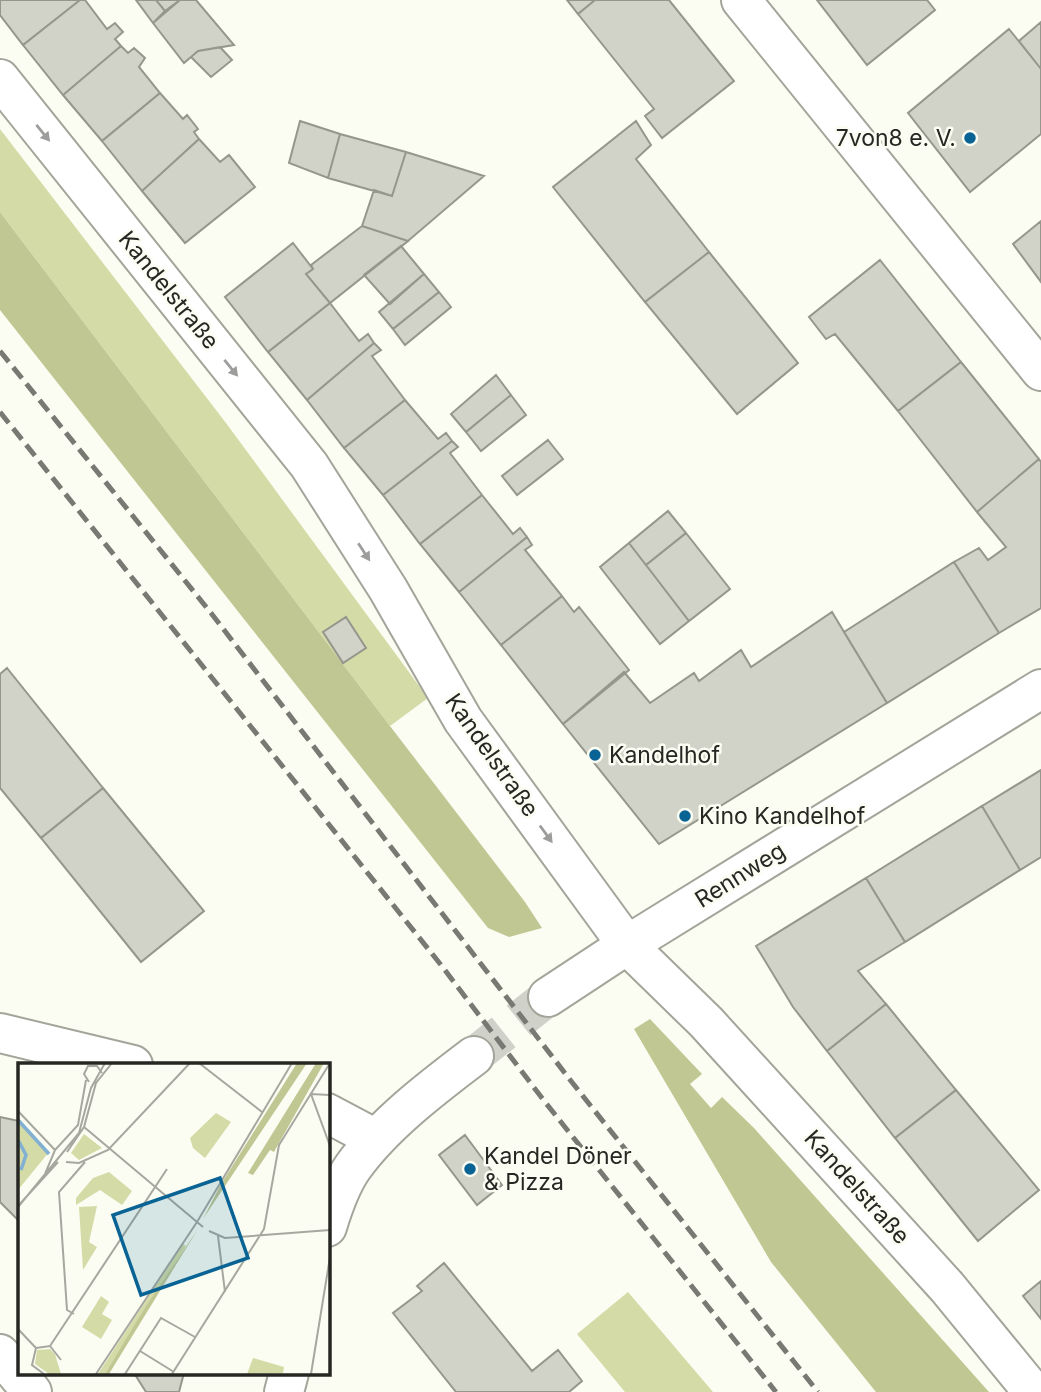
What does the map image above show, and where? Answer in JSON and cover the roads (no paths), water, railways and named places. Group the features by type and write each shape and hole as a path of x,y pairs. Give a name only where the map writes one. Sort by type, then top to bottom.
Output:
{"street":[{"path":"741,0 1041,371"},
{"name":"Kandelstraße","path":"0,79 309,465 388,589 463,720 627,945 706,1022 947,1287 1033,1392"},
{"name":"Rennweg","path":"548,998 627,945 1041,689"},
{"path":"0,1033 125,1063"},
{"path":"329,1220 352,1168 376,1139 474,1056"},
{"path":"329,1114 376,1139"},
{"path":"0,1354 32,1392"},
{"path":"284,1392 289,1374"}],"tunnel":[{"path":"474,1056 548,997"}],"railway":[{"path":"0,351 211,613 571,1081 818,1392"},
{"path":"0,412 441,965 545,1102 776,1392"}],"place":[{"name":"7von8 e. V.","path":"970,138"},
{"name":"Kandelhof","path":"595,755"},
{"name":"Kino Kandelhof","path":"685,816"},
{"name":"Kandel Döner & Pizza","path":"470,1169"}]}
